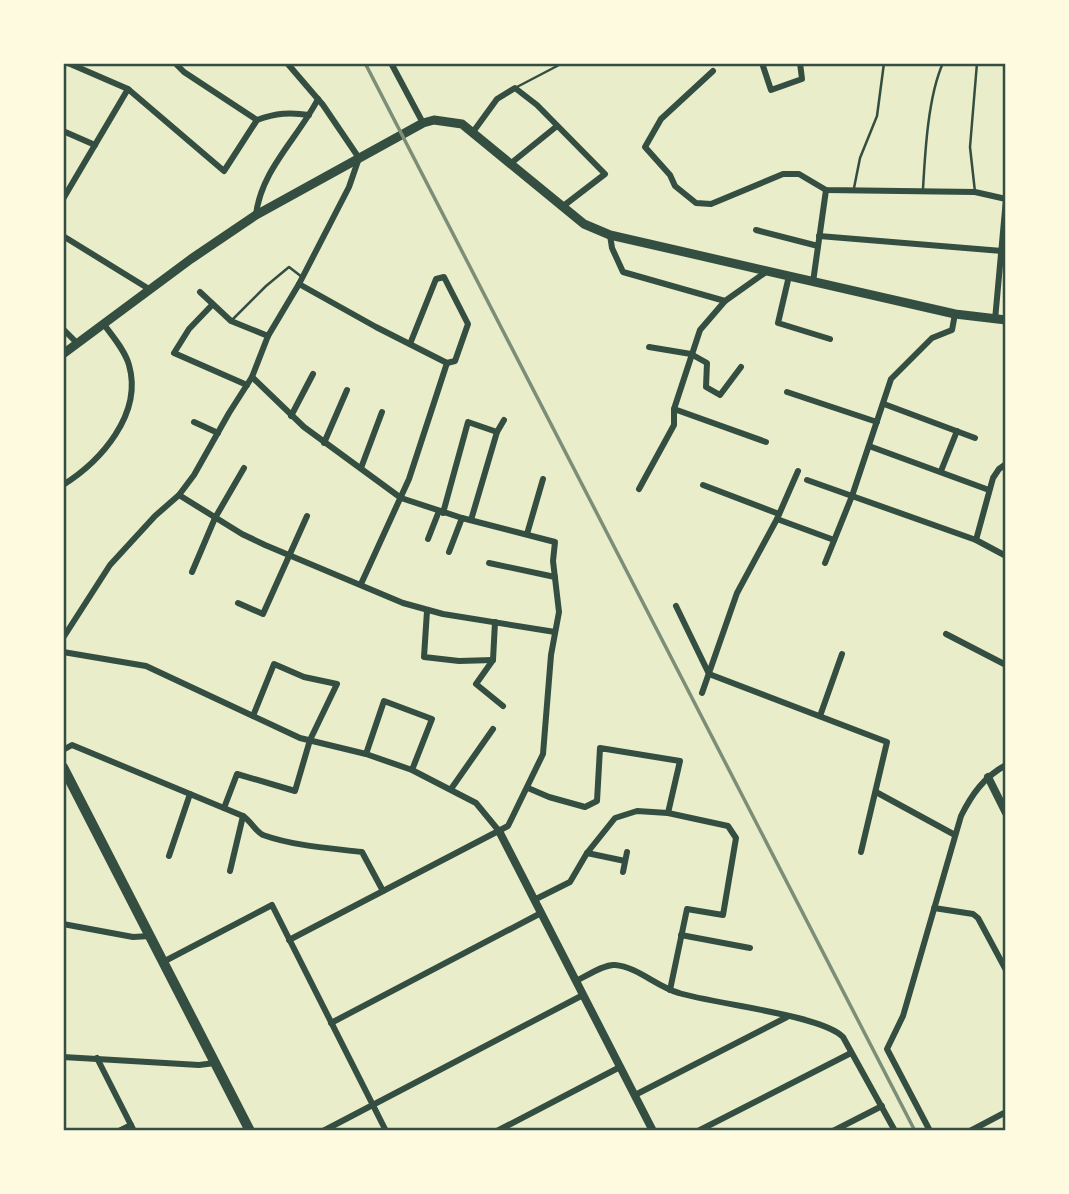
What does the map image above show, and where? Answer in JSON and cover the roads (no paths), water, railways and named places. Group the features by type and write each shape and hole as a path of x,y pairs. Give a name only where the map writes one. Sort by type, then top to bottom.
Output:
{"highway":[{"path":"63,767 250,1131"}],"main road":[{"path":"63,354 149,289 256,215 423,123 434,120 462,124 584,224 610,235 955,314 1006,320"}],"street":[{"path":"68,63 128,89 224,171 257,120 274,113 309,115"},
{"path":"175,63 184,72 257,120"},
{"path":"63,638 110,565 155,516 179,495 194,475 252,377 268,336 299,284 349,187 359,158 318,99 287,63"},
{"path":"391,63 423,123"},
{"path":"762,63 771,90 802,79 800,63"},
{"path":"712,71 661,119 645,147 670,175 675,186 696,202 711,204 783,174 799,174 826,190 975,191 1006,199 995,320"},
{"path":"473,132 497,99 514,88 537,105 605,174 562,207"},
{"path":"63,200 128,89"},
{"path":"256,215 263,189 282,150 298,132 318,99"},
{"path":"510,164 557,125"},
{"path":"63,131 95,145"},
{"path":"813,282 826,190"},
{"path":"756,230 818,246"},
{"path":"610,235 612,248 623,272 725,300"},
{"path":"63,236 149,289"},
{"path":"819,236 1002,251"},
{"path":"639,489 674,425 674,410 699,330 725,300 766,272"},
{"path":"789,276 778,323 831,339"},
{"path":"299,284 376,327 447,363 455,361 469,329 444,277 436,279 410,344"},
{"path":"200,292 231,321 268,336"},
{"path":"212,305 189,329 174,353 247,385"},
{"path":"825,563 852,496 891,379 932,338 952,330 955,314"},
{"path":"63,485 83,473 97,459 129,407 128,362 103,323"},
{"path":"63,329 77,343"},
{"path":"649,347 691,354 707,363 706,387 720,395 741,367"},
{"path":"361,584 401,498 447,363"},
{"path":"291,416 313,374"},
{"path":"252,377 291,416 324,443 401,498 441,512 555,542 553,561 559,612 551,655 543,754 508,825 289,940"},
{"path":"324,443 347,390"},
{"path":"787,392 877,422"},
{"path":"884,404 975,438"},
{"path":"674,410 766,442"},
{"path":"361,468 382,412"},
{"path":"471,520 497,432 504,420"},
{"path":"194,422 218,433"},
{"path":"428,539 441,512 468,422 497,432"},
{"path":"941,471 957,431"},
{"path":"869,446 989,490"},
{"path":"976,540 989,490 999,470 1006,464"},
{"path":"192,572 215,519 244,468"},
{"path":"702,694 737,593 778,517 798,471"},
{"path":"527,534 543,479"},
{"path":"807,480 976,540 1006,555"},
{"path":"703,485 834,540"},
{"path":"179,495 242,534 427,611 555,632"},
{"path":"238,603 263,614 307,516"},
{"path":"449,552 462,518"},
{"path":"489,563 555,578"},
{"path":"508,578 510,568"},
{"path":"676,606 709,674 887,742 861,852"},
{"path":"427,611 424,657 459,661 493,660"},
{"path":"495,622 493,660 476,684 503,706"},
{"path":"946,634 1006,665"},
{"path":"63,652 146,666 310,740 366,754 412,770 475,803 499,831 653,1131"},
{"path":"820,716 842,654"},
{"path":"224,808 237,774 295,791 310,740 337,684 304,677 274,664 253,716"},
{"path":"366,754 383,701 401,706 432,719 412,770"},
{"path":"451,789 493,729"},
{"path":"63,750 72,746 243,816 260,834 309,846 362,852 383,891"},
{"path":"528,788 585,807 597,801 600,748 680,761 668,813"},
{"path":"930,1131 887,1049 904,1016 955,835 968,801 975,789 1006,765"},
{"path":"988,777 1006,813"},
{"path":"876,792 955,835"},
{"path":"169,856 190,794"},
{"path":"534,900 570,882 587,852 615,818 637,811 668,813 728,826 736,838 723,915 687,909 670,990"},
{"path":"230,872 243,816"},
{"path":"172,845 182,848"},
{"path":"587,852 625,861"},
{"path":"623,872 627,852"},
{"path":"163,962 272,905 386,1131"},
{"path":"934,908 973,914 978,918 1006,970"},
{"path":"331,1023 541,913"},
{"path":"63,938 63,924 133,937 150,936"},
{"path":"681,935 750,948"},
{"path":"576,981 611,965 623,966 670,990 815,1022 837,1031 895,1131"},
{"path":"323,1131 583,995"},
{"path":"635,1095 788,1017"},
{"path":"698,1131 851,1053"},
{"path":"63,1057 199,1065 215,1063"},
{"path":"97,1058 133,1128 119,1131"},
{"path":"497,1131 620,1067"},
{"path":"833,1131 882,1106"},
{"path":"970,1131 1006,1112"}],"lane":[{"path":"514,88 559,65 557,63"},
{"path":"854,192 860,158 877,116 884,63"},
{"path":"923,189 925,149 943,63"},
{"path":"975,191 970,148 977,63"},
{"path":"231,321 289,267 302,277"}],"railway":[{"path":"365,63 915,1131"}]}
